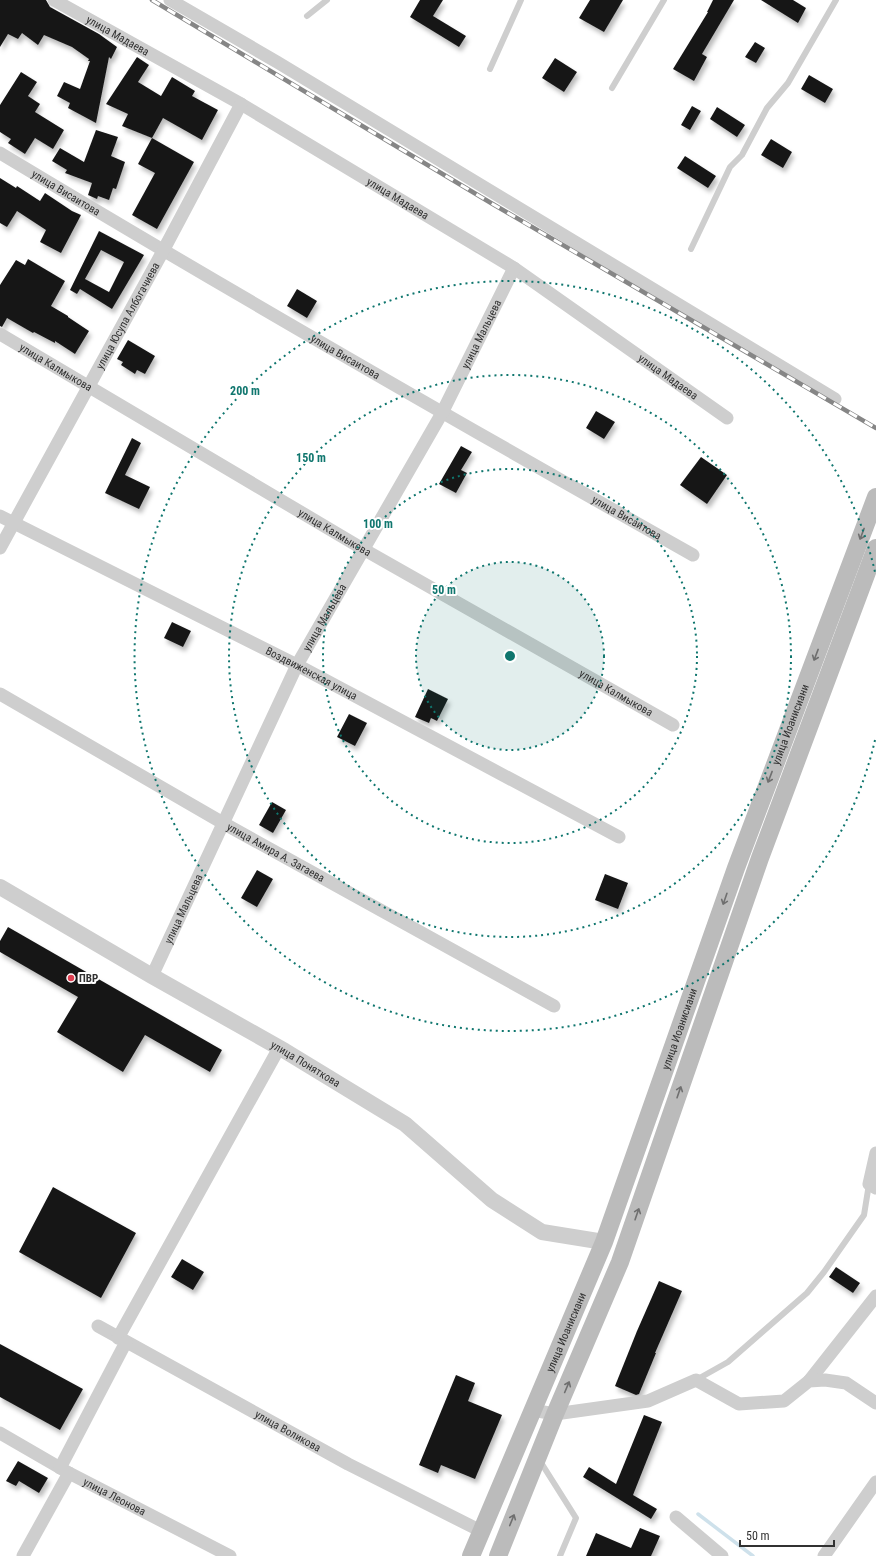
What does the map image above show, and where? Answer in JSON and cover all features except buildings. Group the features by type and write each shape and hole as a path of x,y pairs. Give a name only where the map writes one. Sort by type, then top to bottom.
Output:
{"main road":[{"name":"улица Иоанисиани","path":"471,1556 604,1242 736,868 876,497"},
{"name":"улица Иоанисиани","path":"498,1556 555,1414 620,1262 760,858 876,548"},
{"path":"620,1262 604,1242 630,1234"}],"street":[{"name":"улица Мадаева","path":"54,0 241,104 514,268 727,418"},
{"path":"170,0 277,62 835,399"},
{"name":"улица Юсупа Албогачиева","path":"0,548 89,388 241,104"},
{"name":"улица Висаитова","path":"0,153 163,251 442,413 693,555"},
{"name":"улица Мальцева","path":"152,976 297,665 442,413 514,268"},
{"name":"улица Калмыкова","path":"0,334 363,549 673,725"},
{"name":"Воздвиженская улица","path":"0,516 297,665 620,837"},
{"name":"улица Амира А. Загаева","path":"0,694 223,823 554,1006"},
{"name":"улица Поняткова","path":"0,887 279,1048 405,1124 492,1200 542,1232 604,1242"},
{"path":"23,1556 64,1470 122,1340 279,1048"},
{"path":"872,1186 876,1153"},
{"path":"532,1410 555,1414 648,1400 696,1380 739,1404 784,1401 809,1381 876,1296"},
{"name":"улица Воликова","path":"98,1326 348,1464 481,1531"},
{"path":"809,1381 826,1380 846,1382 876,1403"},
{"name":"улица Леонова","path":"0,1433 64,1470 230,1556"},
{"path":"824,1556 876,1482"},
{"path":"676,1517 722,1556"}],"lane":[{"path":"307,16 327,0"},
{"path":"490,69 521,0"},
{"path":"612,88 664,0"},
{"path":"692,249 730,166 742,155 766,108 788,83 836,0"},
{"path":"696,1380 728,1362 807,1293 824,1272 864,1215 872,1186"},
{"path":"538,1458 576,1518 560,1556"}],"waterway":[{"path":"698,1514 753,1556"}],"railway":[{"path":"152,0 491,203 876,428"}],"place":[{"name":"ПВР","path":"71,978"}]}
